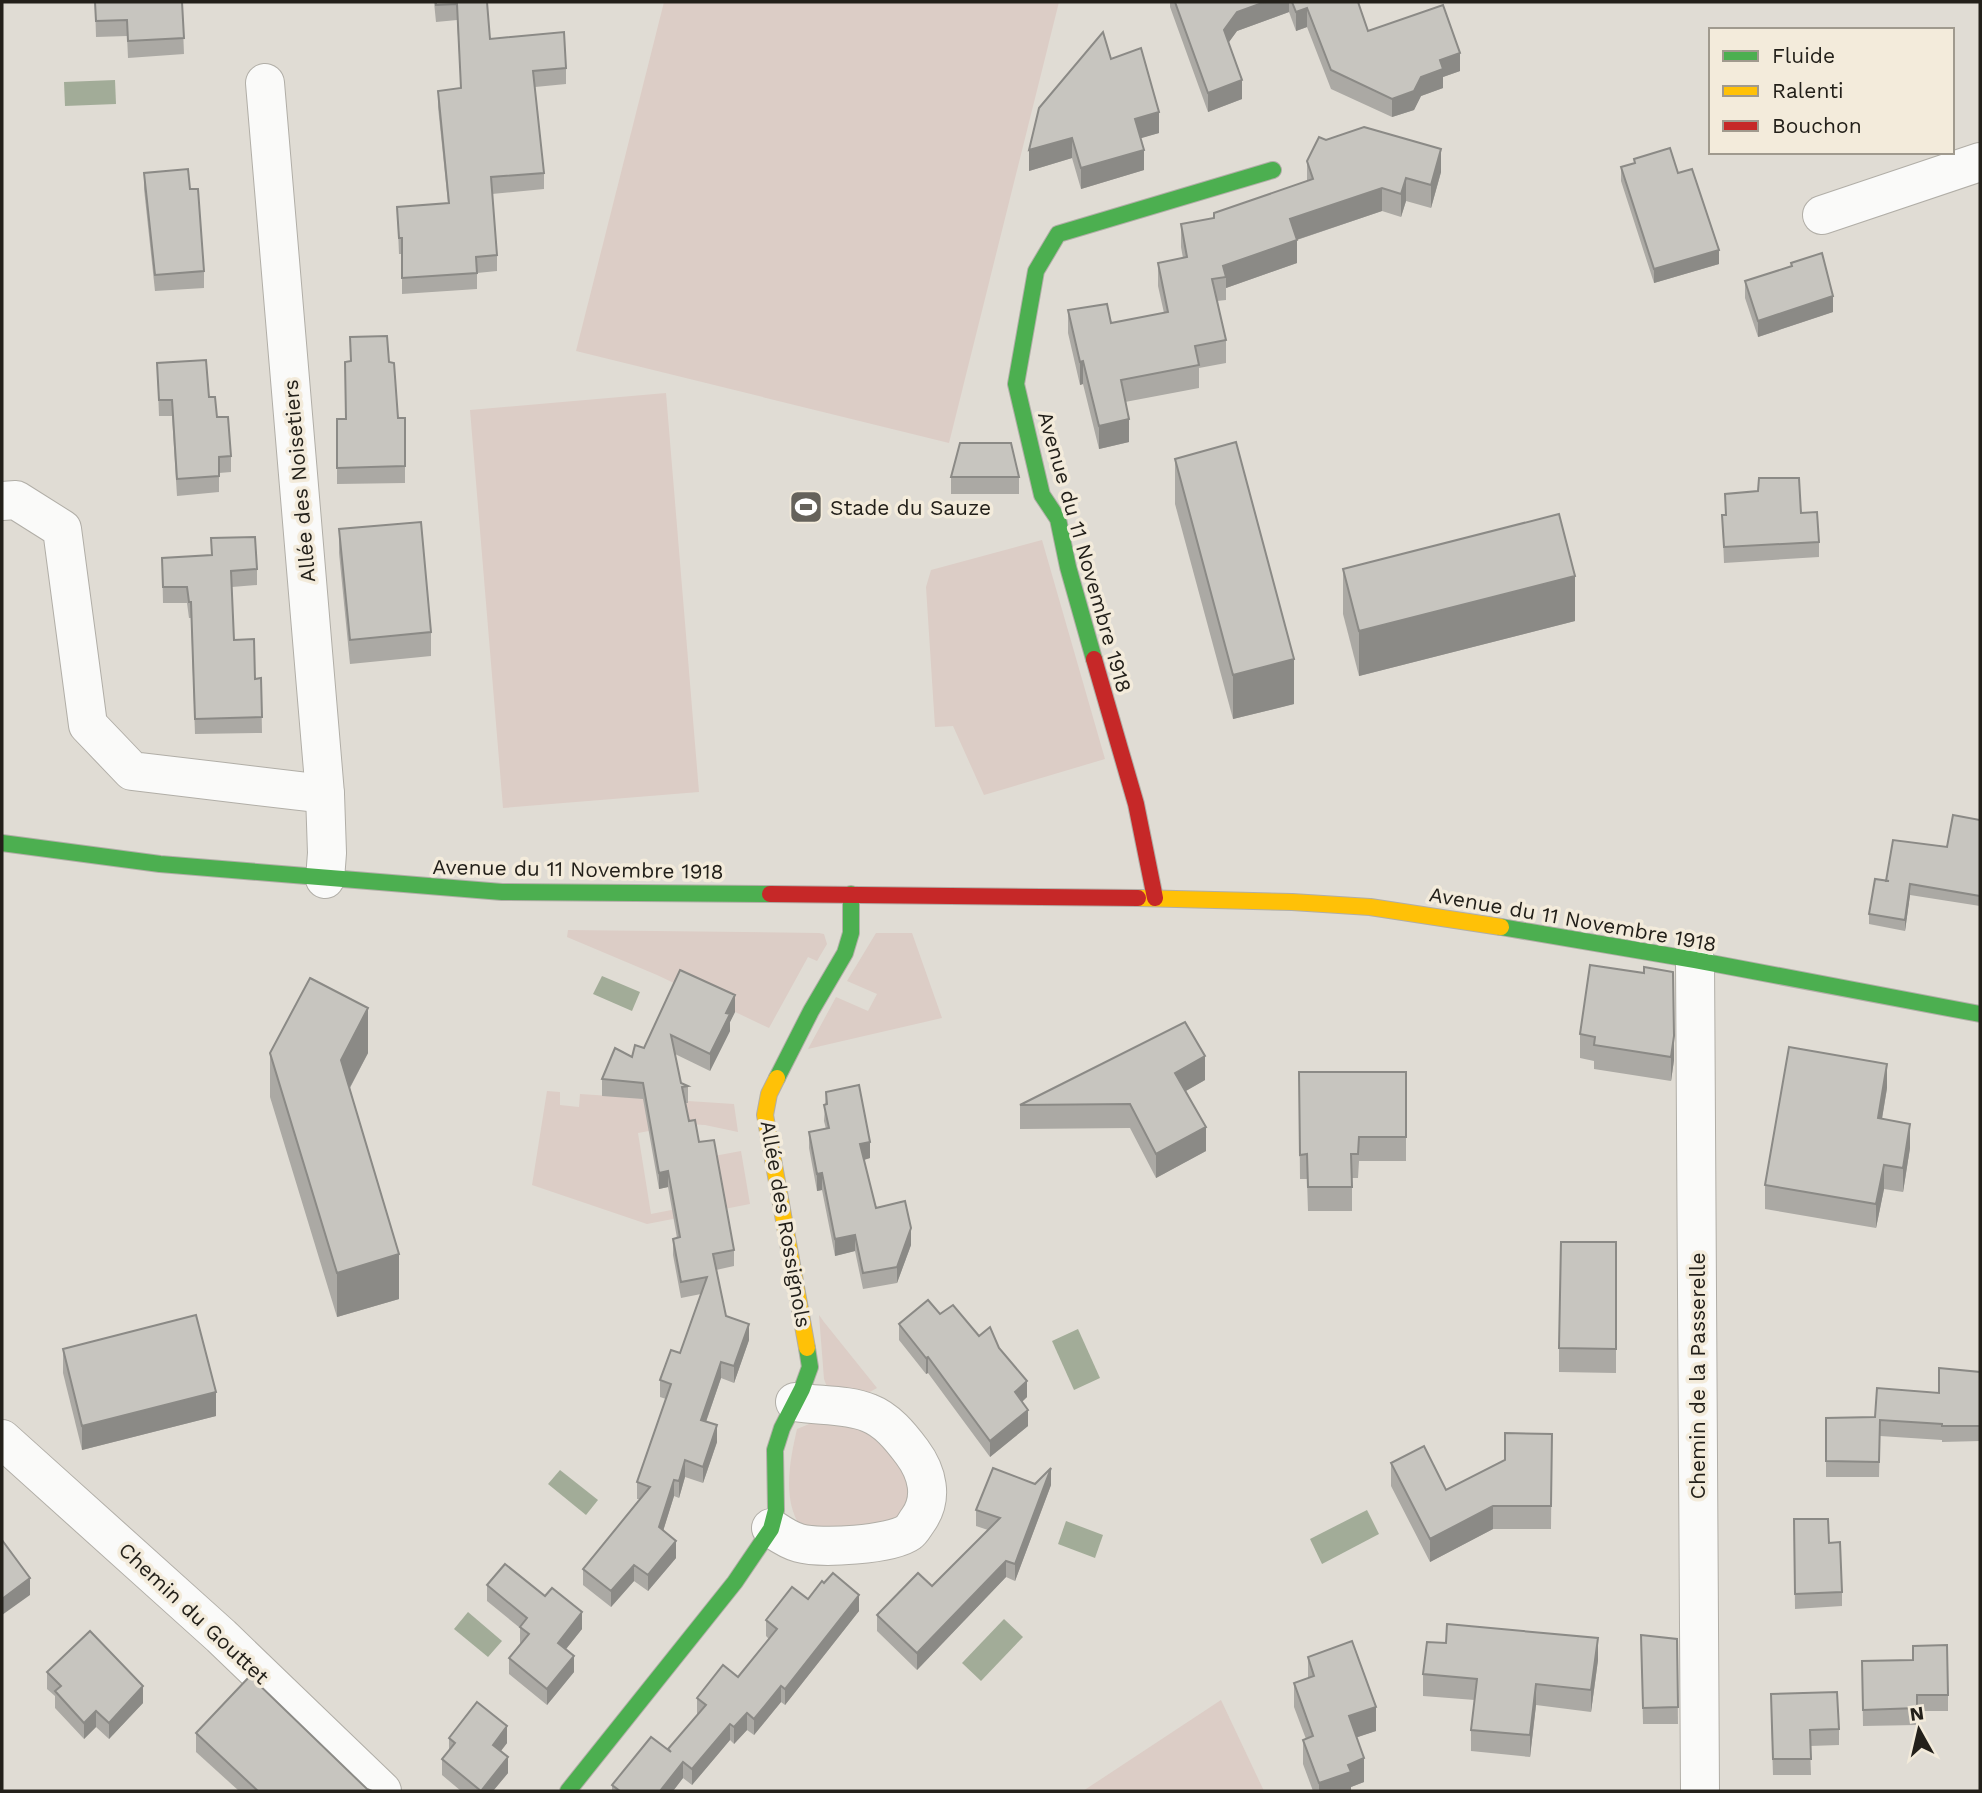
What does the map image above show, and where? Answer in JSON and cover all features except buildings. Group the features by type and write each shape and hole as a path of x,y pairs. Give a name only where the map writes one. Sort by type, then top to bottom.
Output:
{"main road":[{"name":"Avenue du 11 Novembre 1918","path":"1155,898 1136,804 1068,567 1058,519 1042,495 1016,384 1036,271 1058,234 1273,170"},
{"name":"Avenue du 11 Novembre 1918","path":"2,843 160,864 502,892 1155,898 1370,907 1695,960 1980,1014"},
{"name":"Allée des Rossignols","path":"568,1791 724,1595 771,1528 775,1513 775,1452 781,1426 805,1387 810,1367 765,1115 769,1094 811,1011 845,953 851,933 851,894"}],"street":[{"name":"Allée des Noisetiers","path":"265,83 325,794 325,879"},
{"path":"1822,215 1980,162"},
{"path":"2,501 16,500 62,528 88,724 132,771 325,794"},
{"name":"Chemin de la Passerelle","path":"1695,960 1700,1791"},
{"path":"771,1528 786,1538 816,1546 886,1542 909,1532 923,1513 928,1500 927,1479 919,1461 898,1434 883,1421 867,1412 795,1402"},
{"name":"Chemin du Gouttet","path":"2,1440 220,1636 383,1791"}],"shaded area":[{"path":"664,2 1059,2 949,443 576,351"},
{"path":"115,80 116,104 65,106 64,82"},
{"path":"666,393 699,792 503,808 470,410"},
{"path":"1042,540 1105,759 984,795 953,726 935,727 926,587 931,570"},
{"path":"568,930 819,933 824,934 827,944 817,961 808,957 769,1028 657,975 567,937"},
{"path":"876,933 912,933 942,1018 808,1049 836,997 868,1011 877,994 847,981"},
{"path":"602,976 640,992 632,1011 593,994"},
{"path":"547,1091 560,1092 560,1105 579,1107 580,1094 734,1104 738,1132 687,1124 638,1133 651,1214 722,1200 714,1156 741,1151 750,1204 647,1224 532,1185"},
{"path":"819,1315 877,1388 866,1394 827,1387"},
{"path":"1078,1329 1100,1378 1074,1390 1052,1341"},
{"path":"814,1422 846,1422 887,1442 913,1492 890,1531 800,1526 794,1515 789,1491 790,1466 797,1429"},
{"path":"560,1470 598,1500 586,1515 548,1484"},
{"path":"1367,1510 1379,1534 1322,1564 1310,1539"},
{"path":"1066,1521 1103,1535 1095,1558 1058,1544"},
{"path":"468,1612 502,1641 488,1657 454,1629"},
{"path":"1004,1619 1023,1637 981,1681 962,1663"},
{"path":"1221,1700 1264,1791 1083,1791"}],"traffic: fast":[{"path":"1094,659 1068,567 1058,519 1042,495 1016,384 1036,271 1058,234 1273,170"},
{"path":"2,843 160,864 502,892 770,894"},
{"path":"777,1078 811,1011 845,953 851,933 851,894"},
{"path":"1501,927 1695,960 1980,1014"},
{"path":"568,1791 735,1582 771,1529 776,1510 775,1450 810,1367 807,1348"}],"traffic: slow":[{"path":"1138,898 1370,907 1501,927"},
{"path":"777,1078 769,1094 765,1115 807,1348"}],"traffic: jam":[{"path":"1094,659 1136,804 1155,898"},
{"path":"770,894 1138,898"}],"place":[{"name":"Stade du Sauze","path":"806,507"}]}
